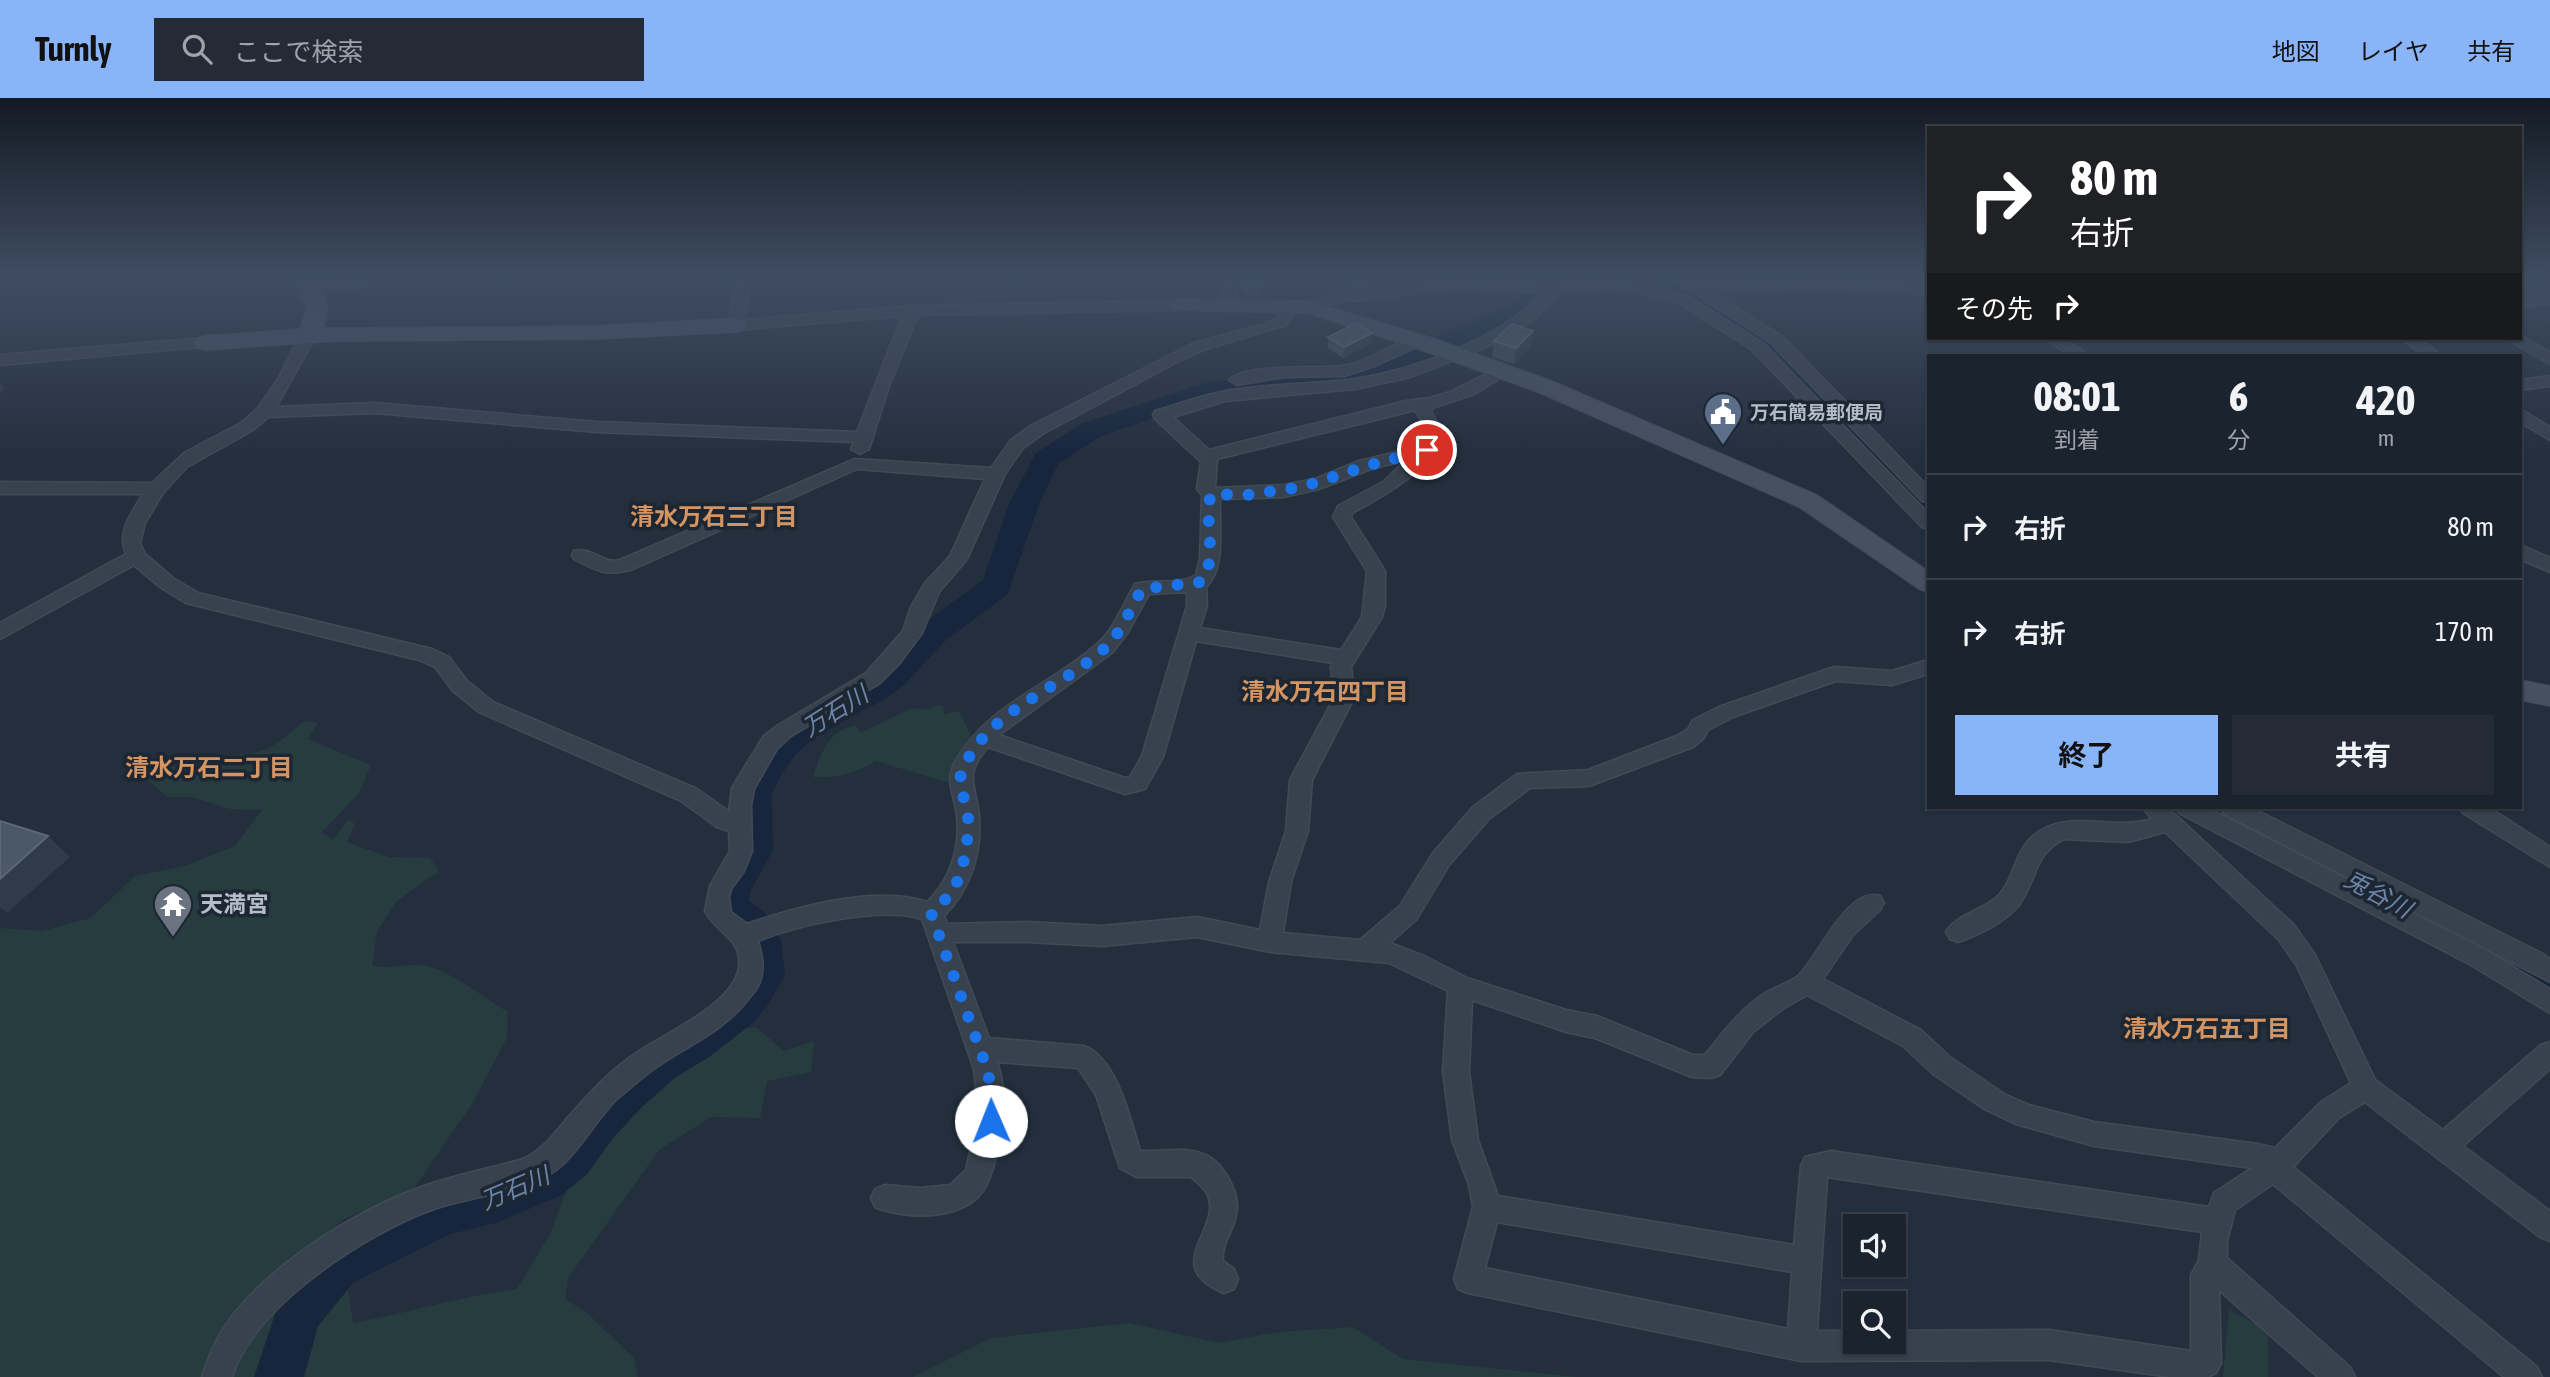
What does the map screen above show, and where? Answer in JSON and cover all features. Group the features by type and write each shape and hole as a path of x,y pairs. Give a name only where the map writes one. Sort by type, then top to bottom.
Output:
{"street":[{"path":"0,360 266,338"},
{"path":"307,338 263,412 244,427 181,463 158,489 139,514 131,534 131,545 136,556 178,592 193,598 425,654 442,662 460,686 486,707 689,795 724,821 740,825"},
{"path":"855,464 902,338"},
{"path":"1231,338 1171,359 1038,429 1017,444 996,474 958,559 932,588 921,607 912,633 892,659 873,678 784,731 770,743 743,788 741,851 736,865 721,886 717,911 723,919 755,932 874,905 918,907 935,924 956,932 1102,936 1197,927 1270,942 1390,953 1460,986 1566,1021 1597,1027 1692,1066 1711,1068 1744,1024 1775,1000 1807,984 1845,928 1872,903"},
{"path":"1403,338 1592,406 1808,501 1927,582"},
{"path":"1225,382 1284,372 1344,370 1436,348 1476,346 1492,338"},
{"path":"1744,338 1757,346 1927,522"},
{"path":"1773,338 1927,497"},
{"path":"2056,340 2078,354"},
{"path":"2412,340 2432,354"},
{"path":"2517,340 2550,359"},
{"path":"1427,450 1366,466 1319,484 1253,494 1211,494 1206,489 1210,466 1207,456 1161,415 1203,400 1235,394 1377,380 1401,375 1436,348"},
{"path":"1207,456 1406,406 1424,406 1470,391 1502,372"},
{"path":"2522,385 2550,381"},
{"path":"1270,942 1280,882 1297,831 1300,780 1344,698 1341,667 1372,617 1376,571 1342,517 1344,510 1388,486 1427,450 1438,436 1423,412 1424,406"},
{"path":"263,412 374,408 597,428 863,437"},
{"path":"2522,415 2549,433"},
{"path":"581,555 611,569 626,565 855,464 996,474"},
{"path":"0,488 158,489"},
{"path":"885,1198 932,1202 948,1199 973,1184 978,1175 991,1121 991,1088 980,1049 935,924 953,891 962,861 968,815 959,782 963,767 982,737 1024,703 1078,670 1108,645 1142,589 1151,586 1196,584 1205,577 1209,558 1211,494"},
{"path":"2522,552 2550,566"},
{"path":"3,628 136,556"},
{"path":"982,737 1125,786 1136,783 1152,757 1197,606 1196,584"},
{"path":"1189,633 1345,658"},
{"path":"1364,950 1408,913 1441,859 1481,813 1525,780 1589,778 1686,741 1696,734 1700,725 1726,712 1835,674 1892,678 1927,667"},
{"path":"2522,690 2550,696"},
{"path":"2191,809 2479,958 2550,1002"},
{"path":"2235,809 2550,971"},
{"path":"2474,809 2550,858"},
{"path":"1958,932 1995,912 2007,901 2015,891 2032,850 2058,831 2142,832 2160,814 2286,932 2306,960 2366,1088 2550,1228"},
{"path":"217,1377 225,1355 243,1325 303,1266 361,1229 430,1197 527,1171 547,1161 607,1092 643,1062 698,1030 725,1009 748,982 755,932"},
{"path":"1807,984 1912,1038 1952,1073 1995,1102 2025,1116 2094,1134 2258,1156 2277,1165 2528,1377"},
{"path":"1460,986 1456,1072 1465,1139 1487,1207 1468,1279 1801,1346 2050,1345 2194,1366 2206,1363 2205,1275 2213,1264 2213,1241 2224,1202 2236,1191 2277,1165 2330,1110 2366,1088"},
{"path":"980,1049 1084,1057 1097,1070 1112,1104 1129,1159 1136,1164 1198,1164 1220,1188 1223,1213 1208,1251 1210,1269 1224,1279"},
{"path":"2444,1146 2550,1053"},
{"path":"1801,1346 1814,1166 1832,1164 2194,1217 2219,1223"},
{"path":"1487,1207 1806,1261"},
{"path":"2213,1264 2239,1290 2340,1377"}],"green space":[{"path":"938,705 943,707 944,714 959,711 971,736 957,764 953,784 876,761 846,774 813,777 827,744 839,732 856,725 860,733 912,708 928,710"},
{"path":"305,721 318,723 308,739 371,765 359,793 322,832 333,840 348,819 355,824 347,842 389,857 430,858 439,871 397,901 377,931 372,966 428,966 451,976 508,1012 507,1038 472,1104 412,1191 344,1219 291,1270 348,1291 353,1323 517,1289 550,1234 574,1170 609,1120 669,1064 723,1028 757,1028 784,1051 814,1041 811,1072 767,1081 760,1118 711,1117 659,1150 568,1278 565,1299 586,1312 634,1358 638,1377 0,1377 0,928 42,931 91,918 135,876 185,866 235,846 262,810 230,809 192,797 167,797 141,774 138,766 161,762 197,771 223,757 269,748"},
{"path":"2229,1310 2268,1330 2268,1377 2223,1377"},
{"path":"1129,1323 1219,1343 1278,1332 1353,1327 1403,1359 1578,1377 913,1377 991,1338"}],"building":[{"path":"1329,338 1363,338 1344,347"},
{"path":"1498,338 1526,338 1516,348 1494,341"},
{"path":"0,821 48,836 0,879"}],"waterway":[{"name":"万石川","path":"279,1377 298,1313 337,1266 444,1213 496,1201 546,1180 572,1158 598,1124 628,1092 661,1064 694,1044 738,1010 754,993 765,975 761,940 749,922 736,913 730,901 731,889 754,850 754,794 766,768 783,746 800,731 837,708 872,691 894,675 933,633 997,586 1024,504 1046,459 1091,430 1215,389 1248,384 1347,379 1380,370 1456,338"},
{"name":"兎谷川","path":"1758,338 1784,358 1927,509"},
{"name":"兎谷川","path":"2208,809 2352,879 2469,941 2550,988"}],"place":[{"name":"万石簡易郵便局","path":"1723,446"},
{"name":"天満宮","path":"173,938"}],"district":[{"name":"清水万石三丁目","path":"714,516"},
{"name":"清水万石四丁目","path":"1325,691"},
{"name":"清水万石二丁目","path":"209,767"},
{"name":"清水万石五丁目","path":"2207,1028"}],"route":[{"path":"991,1121 991,1088 987,1069 974,1026 931,913 953,891 962,861 968,815 959,782 963,767 982,737 1024,703 1078,670 1108,645 1142,589 1201,582 1205,577 1209,558 1211,494 1246,495 1319,484 1366,466 1427,450"}]}
